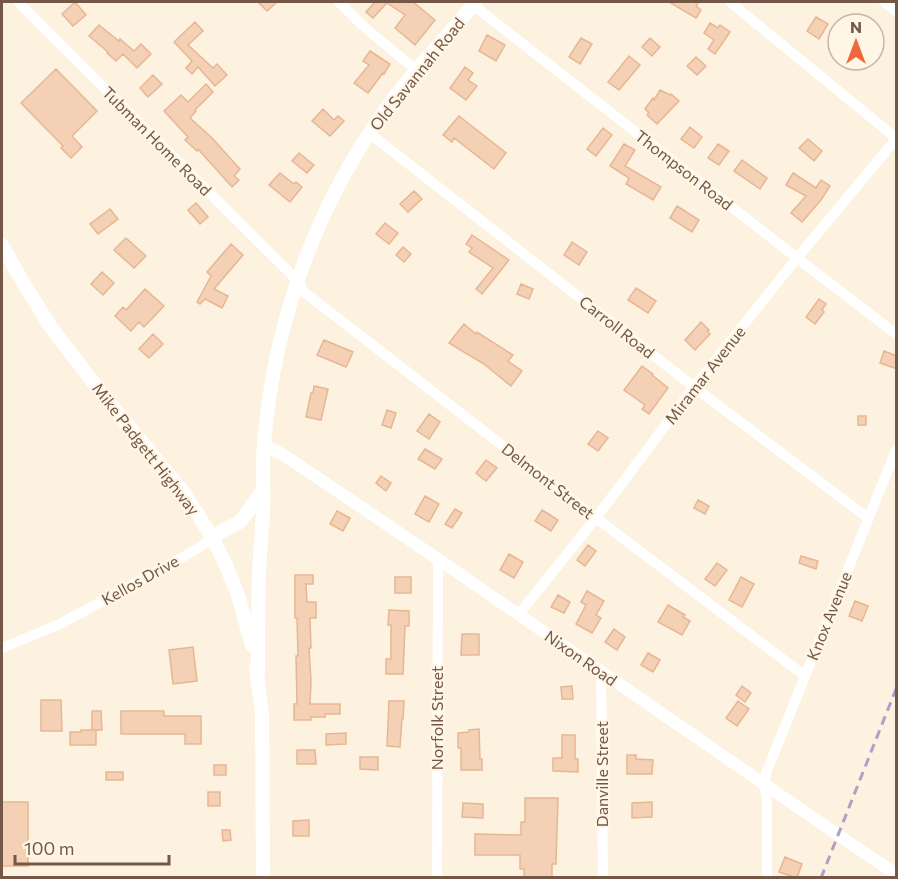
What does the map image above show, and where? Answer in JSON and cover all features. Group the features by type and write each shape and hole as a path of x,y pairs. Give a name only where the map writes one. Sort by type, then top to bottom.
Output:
{"main road":[{"name":"Old Savannah Road","path":"258,675 263,445 276,357 297,280 331,201 369,133 386,108 474,3"},
{"name":"Mike Padgett Highway","path":"2,244 50,326 103,395 184,493 212,537 225,563 246,621 258,675 261,715 263,878"},
{"name":"Kellos Drive","path":"212,537 241,521 263,490"}],"street":[{"name":"Tubman Home Road","path":"18,2 297,280"},
{"path":"339,2 362,25 417,71"},
{"path":"730,2 897,138"},
{"path":"884,2 897,11"},
{"name":"Thompson Road","path":"474,3 897,334"},
{"name":"Carroll Road","path":"369,133 694,387 868,518"},
{"name":"Miramar Avenue","path":"519,615 596,518 694,387 897,138"},
{"name":"Delmont Street","path":"297,280 304,292 805,676"},
{"name":"Nixon Road","path":"263,445 306,470 438,559 897,874"},
{"name":"Knox Avenue","path":"764,784 767,771 897,450"},
{"name":"Kellos Drive","path":"2,648 60,624 174,562 212,537"},
{"name":"Norfolk Street","path":"437,878 438,559"},
{"name":"Danville Street","path":"601,671 603,878"},
{"path":"764,784 767,802 767,878"}],"building":[{"path":"75,2 86,15 73,26 62,14"},
{"path":"258,2 277,2 267,11"},
{"path":"375,2 413,2 435,20 415,45 395,28 405,15 387,3 373,18 366,12"},
{"path":"669,2 699,2 696,6 701,10 696,18"},
{"path":"816,17 826,23 819,39 807,31"},
{"path":"195,22 203,31 188,45 213,68 217,64 227,75 215,86 198,67 192,74 186,68 192,61 174,42"},
{"path":"710,23 718,28 720,25 730,32 715,54 708,49 714,40 704,33"},
{"path":"99,25 134,51 141,44 151,54 137,68 123,54 116,61 89,36"},
{"path":"487,35 505,45 496,61 479,51"},
{"path":"581,38 592,44 580,64 569,57"},
{"path":"650,38 660,47 652,56 642,47"},
{"path":"370,51 390,64 368,93 354,83 369,65 363,61"},
{"path":"629,56 640,65 619,90 608,82"},
{"path":"696,57 706,66 697,75 687,66"},
{"path":"465,67 473,73 468,80 477,86 466,100 450,88"},
{"path":"56,69 97,111 72,136 82,147 71,158 61,148 63,146 21,103"},
{"path":"153,75 162,84 148,97 140,88"},
{"path":"206,84 213,92 190,118 240,169 234,176 239,180 232,187 198,149 197,151 185,140 188,137 164,111 181,95 188,102"},
{"path":"660,90 671,94 679,101 657,124 647,115 649,113 645,109"},
{"path":"323,109 334,120 338,116 344,121 330,136 312,121"},
{"path":"459,116 506,153 494,169 454,138 452,142 443,135"},
{"path":"690,127 702,137 694,148 681,139"},
{"path":"603,128 612,135 596,156 587,149"},
{"path":"808,139 822,151 814,161 799,148"},
{"path":"624,144 635,150 625,166 661,187 653,200 626,184 629,178 610,166"},
{"path":"718,144 729,151 719,165 708,158"},
{"path":"299,153 314,165 307,173 292,161"},
{"path":"742,160 767,178 760,189 734,171"},
{"path":"280,173 302,187 290,202 269,185"},
{"path":"793,173 816,188 821,180 830,186 802,222 791,213 806,196 786,185"},
{"path":"414,191 422,199 408,212 400,204"},
{"path":"196,203 208,217 200,224 188,210"},
{"path":"677,206 699,220 692,232 670,218"},
{"path":"110,209 118,219 98,234 90,224"},
{"path":"385,223 398,233 389,244 376,234"},
{"path":"472,235 509,260 482,294 476,289 493,268 469,252 472,248 466,244"},
{"path":"126,238 146,256 134,268 114,250"},
{"path":"572,242 587,252 579,265 564,255"},
{"path":"231,244 243,255 214,289 228,296 222,308 205,299 200,304 197,302 211,276 207,272"},
{"path":"403,247 411,254 404,262 396,255"},
{"path":"102,272 114,283 103,295 91,284"},
{"path":"521,284 533,289 529,299 517,294"},
{"path":"636,288 656,301 648,313 628,300"},
{"path":"145,289 164,306 144,327 139,322 131,331 115,316 123,307 126,310"},
{"path":"819,299 826,304 822,310 824,312 815,324 806,317"},
{"path":"701,322 710,334 695,350 685,340"},
{"path":"464,324 476,334 477,332 513,355 508,361 522,371 511,386 484,364 449,343"},
{"path":"153,334 163,344 149,358 139,349"},
{"path":"324,340 353,352 346,367 317,355"},
{"path":"884,351 897,356 897,369 880,363"},
{"path":"642,366 668,388 649,414 642,409 645,405 624,390"},
{"path":"314,386 328,389 321,420 306,417"},
{"path":"387,410 396,413 391,428 382,425"},
{"path":"429,414 440,422 429,439 417,431"},
{"path":"858,416 866,416 866,425 858,425"},
{"path":"598,431 608,438 598,451 588,444"},
{"path":"425,449 442,459 435,469 418,459"},
{"path":"486,460 497,468 486,481 476,473"},
{"path":"381,476 391,483 386,491 376,483"},
{"path":"425,496 439,504 429,522 415,514"},
{"path":"698,500 709,506 705,514 694,508"},
{"path":"455,509 462,513 452,528 445,524"},
{"path":"542,510 558,520 551,531 535,521"},
{"path":"337,511 350,518 343,531 330,524"},
{"path":"588,545 596,551 585,566 577,560"},
{"path":"509,554 523,562 514,578 500,570"},
{"path":"801,556 818,561 816,569 799,563"},
{"path":"717,563 727,570 715,586 705,579"},
{"path":"295,575 313,575 313,584 306,584 307,602 316,602 316,618 310,618 310,704 340,704 340,714 325,714 325,717 311,717 311,720 294,720 294,704 297,704 296,656 298,656"},
{"path":"395,577 411,577 411,593 395,593"},
{"path":"741,577 754,584 742,607 729,600"},
{"path":"587,591 604,601 596,615 601,618 592,633 576,624 586,605 581,602"},
{"path":"558,595 570,602 564,613 551,607"},
{"path":"855,601 868,606 862,621 849,616"},
{"path":"668,605 685,615 683,617 690,621 682,635 658,622"},
{"path":"389,610 409,611 409,626 405,626 403,674 386,674 386,659 391,659"},
{"path":"614,629 625,637 617,650 605,642"},
{"path":"462,634 479,634 479,655 461,655"},
{"path":"193,647 197,681 173,684 169,650"},
{"path":"648,653 660,660 653,672 641,665"},
{"path":"572,686 573,699 562,699 561,687"},
{"path":"742,686 751,693 745,702 736,695"},
{"path":"41,700 61,700 62,731 41,731"},
{"path":"389,701 404,701 400,747 387,746"},
{"path":"738,701 749,709 737,726 726,718"},
{"path":"92,711 101,711 102,730 92,730"},
{"path":"121,711 164,711 164,716 201,716 201,744 185,744 185,734 121,734"},
{"path":"479,729 482,770 461,770 458,733"},
{"path":"81,730 96,730 96,745 70,745 70,732 81,732"},
{"path":"346,733 346,744 326,745 326,734"},
{"path":"562,735 575,735 575,759 578,759 578,772 553,771 553,758 562,758"},
{"path":"297,750 315,750 316,764 297,764"},
{"path":"627,755 636,755 636,759 653,760 652,774 627,774"},
{"path":"360,757 378,757 378,770 360,769"},
{"path":"214,765 226,765 226,775 214,775"},
{"path":"106,772 123,772 123,780 106,780"},
{"path":"208,792 220,792 220,806 208,806"},
{"path":"525,798 558,798 556,864 552,864 552,878 524,878 524,869 520,869 520,855 475,855 475,834 521,835 521,822 525,822"},
{"path":"2,802 28,802 28,866 2,866"},
{"path":"652,802 652,817 632,818 632,803"},
{"path":"463,803 483,804 483,818 462,817"},
{"path":"309,820 309,836 293,836 293,821"},
{"path":"222,830 230,830 231,840 223,841"},
{"path":"785,857 802,864 797,878 779,872"}],"railway":[{"path":"821,878 896,689"}]}
